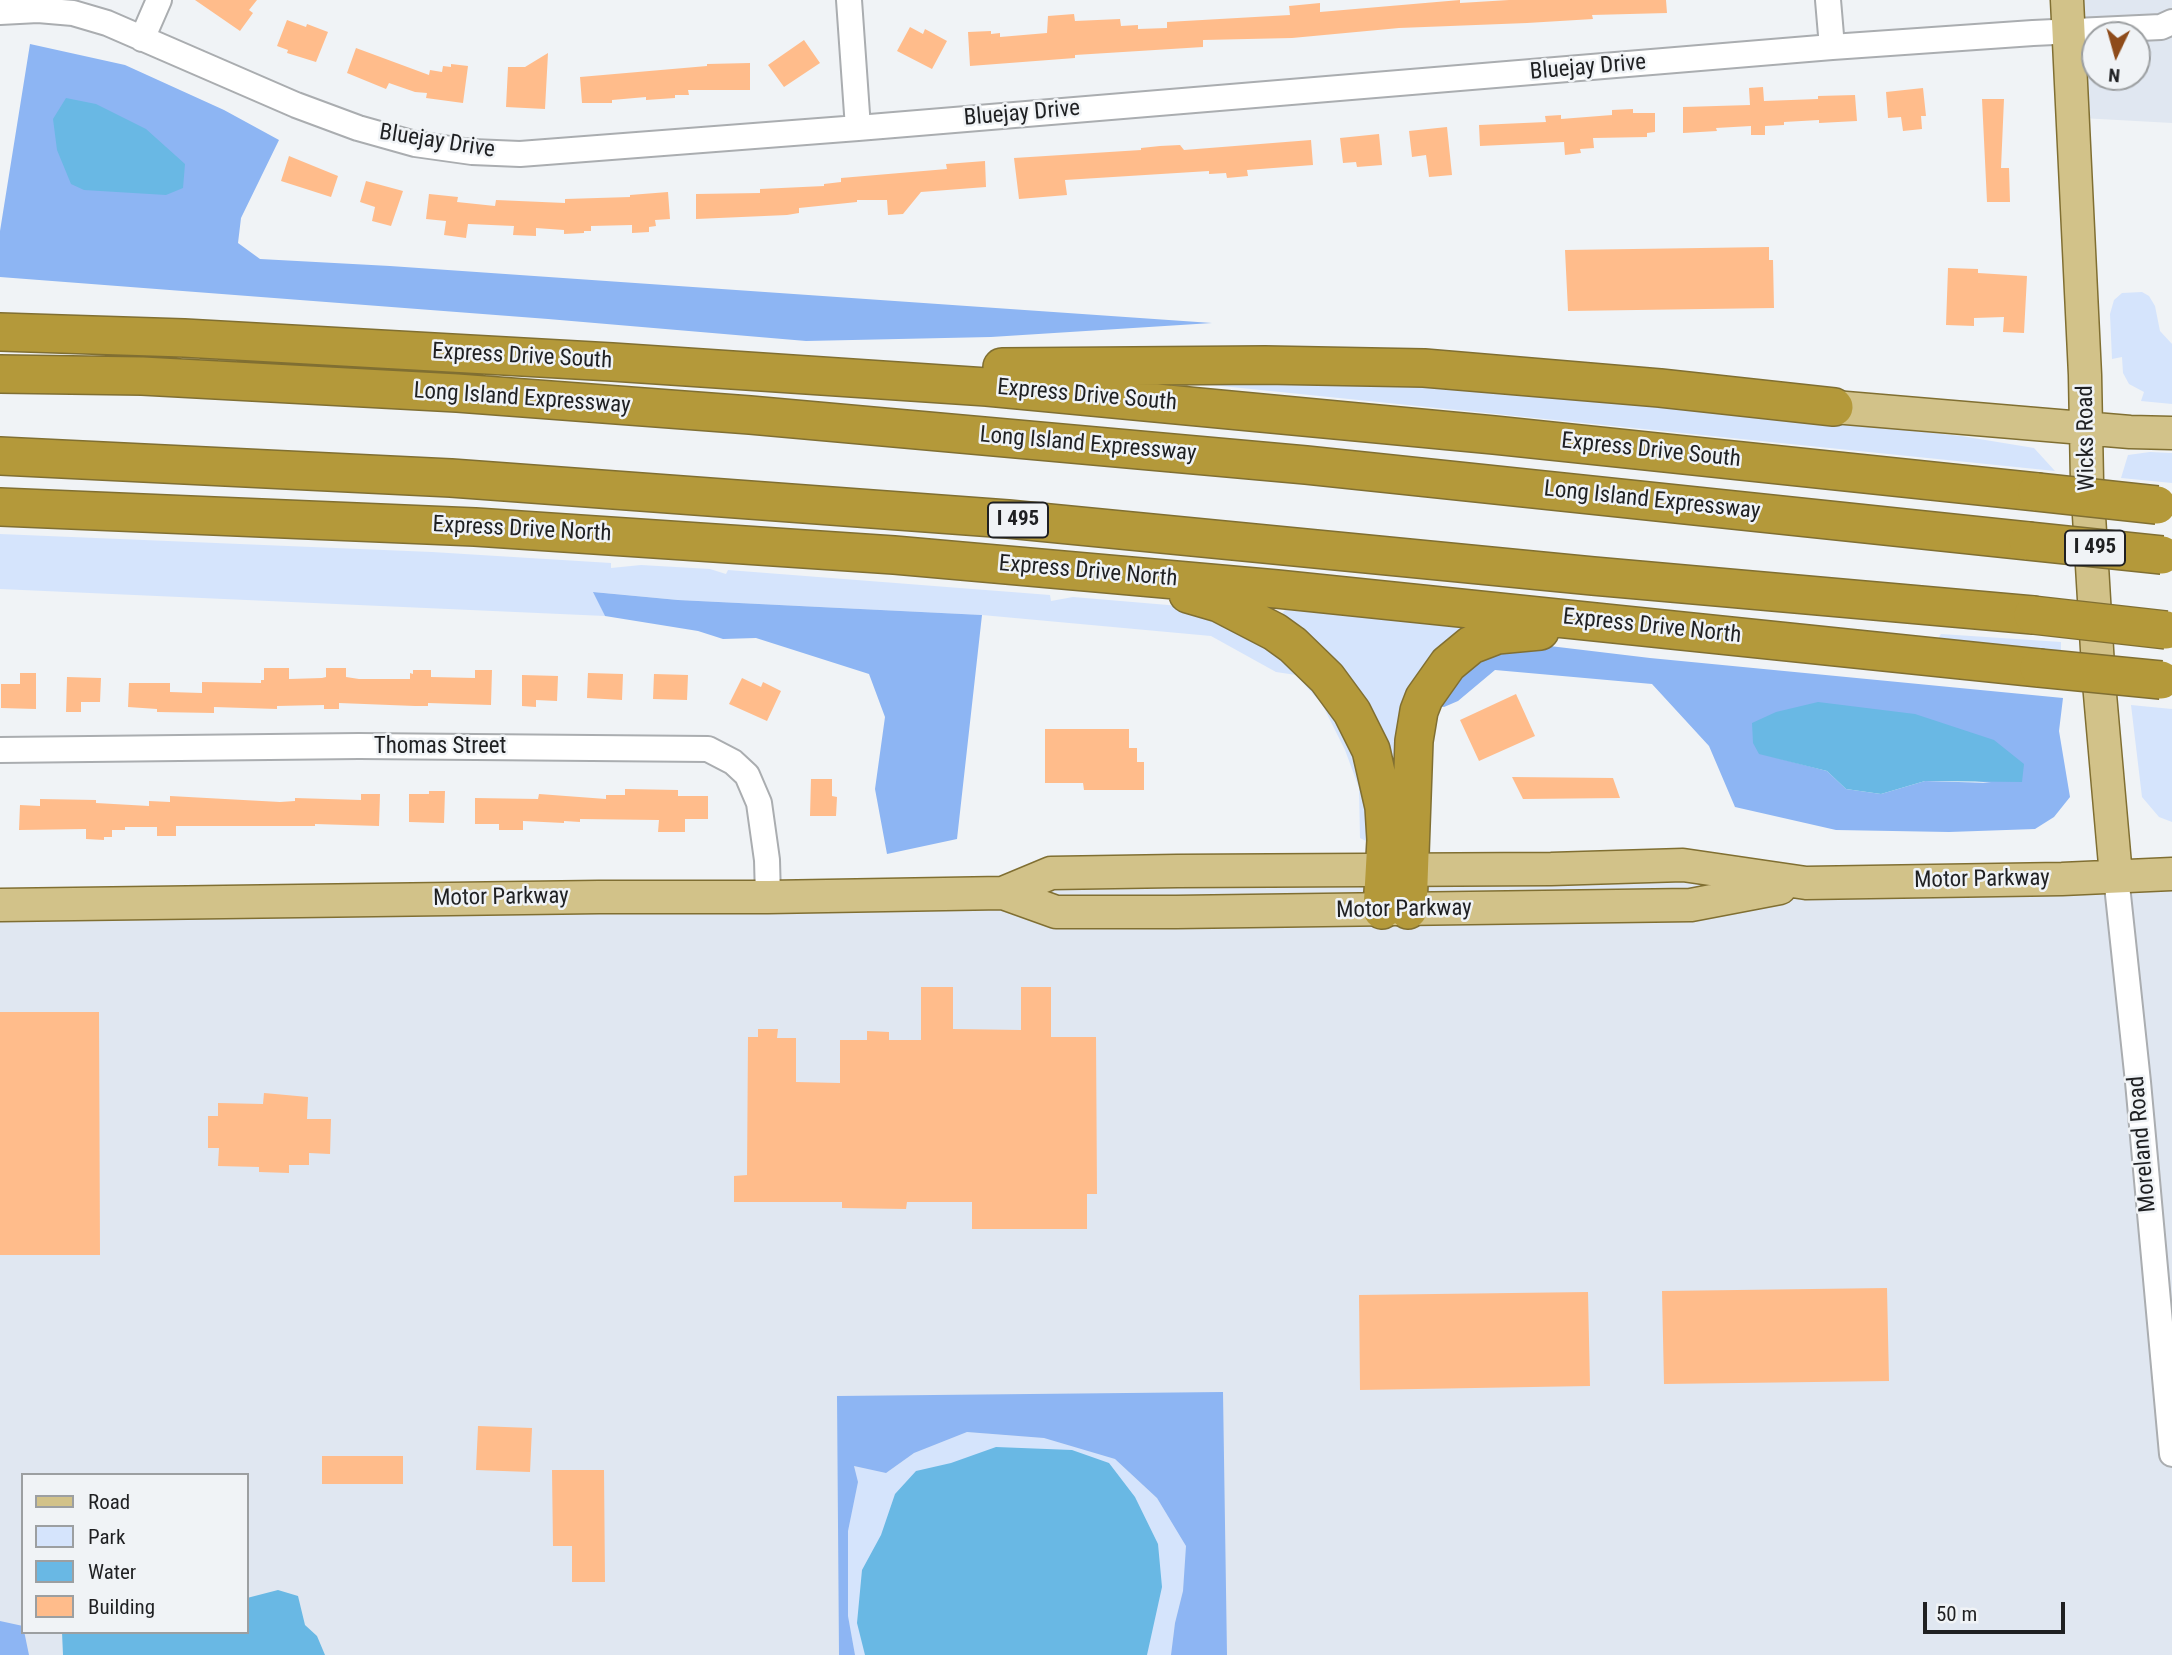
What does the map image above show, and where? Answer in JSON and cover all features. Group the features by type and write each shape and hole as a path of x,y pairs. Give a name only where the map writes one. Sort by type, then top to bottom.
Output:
{"highway":[{"path":"0,332 184,338"},
{"name":"Express Drive South","path":"184,338 767,370 1210,407 2164,505"},
{"path":"767,370 908,366 1279,365 1424,368 1648,386 1833,407"},
{"name":"Long Island Expressway","path":"0,374 142,376 402,390 778,418 1306,465 2167,555"},
{"name":"I 495","path":"0,456 451,478 1008,519 1580,575 2033,615 2169,631"},
{"name":"Express Drive North","path":"0,507 334,520 617,536 1106,573 2167,680"},
{"path":"1106,573 1205,599 1239,612 1293,645 1328,678 1352,712 1371,750 1397,869"},
{"path":"1395,910 1397,869 1415,726 1431,687 1454,658 1483,639 1512,632 1661,628"}],"main road":[{"name":"Wicks Road","path":"2067,0 2087,482 2099,683 2116,876"},
{"name":"Express Drive South","path":"0,316 184,338"},
{"path":"1833,407 2172,433"},
{"name":"Motor Parkway","path":"0,905 1003,892 1051,873 1551,869 1683,865 1805,883 2062,879 2172,874"},
{"name":"Motor Parkway","path":"1003,892 1056,912 1395,910 1691,905 1805,883"}],"street":[{"path":"142,39 159,0"},
{"path":"849,0 858,128"},
{"path":"1828,0 1832,47"},
{"name":"Bluejay Drive","path":"0,12 38,10 74,13 107,23 296,105 358,128 415,144 472,152 564,152 1832,47 2161,27 2172,22"},
{"name":"Thomas Street","path":"0,750 359,746 708,749 733,762 747,775 759,803 767,860 768,897"},
{"name":"Moreland Road","path":"2116,876 2172,1454"}],"shaded area":[{"path":"2051,0 2172,0 2172,123 2063,117"},
{"path":"30,44 125,65 224,110 279,140 241,218 238,243 260,259 1212,323 991,337 806,341 0,277 0,231"},
{"path":"593,592 678,600 982,615 957,839 887,854 875,789 885,717 869,674 756,638 723,639 698,631 605,616"},
{"path":"1533,644 2063,698 2059,731 2070,797 2054,817 2035,829 1949,832 1836,830 1735,807 1709,746 1652,684 1495,670 1458,701 1444,707 1432,704 1471,660","holes":["1759,753 1991,783 1925,781 1881,794 1846,789 1827,771"]},
{"path":"1177,871 2172,878 2172,1655 0,1655 0,899 884,887"},
{"path":"1223,1392 1227,1655 1171,1655 1183,1591 1186,1546 1157,1498 1115,1459 1044,1438 967,1432 914,1453 886,1473 854,1466 858,1482 848,1531 848,1616 855,1655 839,1655 837,1396"},
{"path":"0,1621 21,1626 21,1634 25,1634 29,1655 0,1655"}],"green space":[{"path":"2142,292 2149,296 2155,306 2160,331 2172,344 2172,404 2141,401 2144,392 2129,384 2123,373 2122,357 2112,359 2110,314 2114,300 2122,293"},
{"path":"1396,374 1961,436 2034,448 2055,471 1133,377"},
{"path":"2172,453 2172,483 2121,478 2128,455"},
{"path":"0,534 432,552 611,563 611,568 641,565 710,569 726,574 728,570 1050,595 1051,601 1073,597 1180,606 1222,619 1295,659 1349,730 1372,821 1368,842 1360,838 1359,788 1345,750 1322,704 1296,675 1276,672 1211,636 982,615 678,600 594,592 605,616 0,589"},
{"path":"1285,610 1474,626 1400,762 1391,770 1279,617"},
{"path":"1941,634 2061,642 2061,652 1938,639"},
{"path":"2131,705 2172,709 2172,822 2159,817 2142,797"},
{"path":"967,1432 1044,1438 1115,1459 1157,1498 1187,1546 1183,1591 1175,1622 1171,1655 855,1655 848,1616 848,1530 858,1482 854,1466 886,1473 914,1453"}],"water":[{"path":"66,98 96,104 146,129 185,164 183,188 166,195 84,190 71,184 57,150 53,119"},
{"path":"1818,702 1915,714 1994,740 2024,764 2022,782 1925,781 1881,794 1846,789 1827,771 1759,754 1753,743 1752,723 1776,712"},
{"path":"996,1447 1072,1450 1109,1463 1135,1497 1158,1544 1162,1587 1147,1655 865,1655 857,1623 862,1570 881,1535 895,1494 916,1471 951,1463"},
{"path":"278,1590 298,1596 305,1625 317,1636 325,1655 63,1655 62,1634 248,1634 248,1598"}],"building":[{"path":"195,0 257,0 249,10 253,13 240,31"},
{"path":"1460,0 1460,3 1509,0 1666,0 1667,13 1592,15 1593,19 1399,28 1292,38 1203,40 1203,47 1075,55 1075,58 970,66 968,32 991,31 991,34 1000,33 1000,37 1047,33 1048,16 1074,14 1075,21 1120,19 1121,26 1138,25 1138,29 1167,28 1167,22 1290,15 1289,6 1320,3 1320,12"},
{"path":"287,20 328,32 316,62 287,53 288,50 277,46"},
{"path":"910,27 923,34 925,29 947,41 932,69 897,51"},
{"path":"804,40 820,63 784,87 768,65"},
{"path":"356,48 429,75 430,70 442,72 443,66 451,67 451,64 468,66 463,103 426,98 427,93 389,83 386,89 347,73"},
{"path":"548,53 545,109 506,107 508,67 525,67"},
{"path":"750,63 750,90 688,90 689,95 675,95 675,98 646,100 646,97 612,100 612,103 582,103 580,77 707,64"},
{"path":"1763,87 1764,101 1855,95 1857,121 1784,122 1784,125 1765,126 1765,135 1751,135 1751,126 1683,133 1683,107 1750,105 1749,88"},
{"path":"1923,88 1926,116 1921,116 1922,129 1903,131 1901,117 1888,118 1886,92"},
{"path":"1982,99 2004,99 2001,168 2009,168 2010,202 1987,202"},
{"path":"1633,109 1633,113 1655,113 1655,132 1647,133 1647,137 1593,138 1594,148 1580,149 1581,153 1565,155 1564,142 1480,146 1479,125 1546,122 1545,116 1561,115 1561,119 1612,115 1612,110"},
{"path":"1447,127 1452,175 1429,177 1426,155 1412,157 1409,131"},
{"path":"1379,134 1382,165 1357,167 1356,162 1343,163 1340,138"},
{"path":"1311,140 1313,165 1247,170 1248,176 1227,178 1226,173 1209,174 1209,171 1065,180 1067,195 1019,199 1014,158 1141,150 1160,146 1180,145 1184,150"},
{"path":"289,156 338,176 331,197 281,181"},
{"path":"985,161 986,187 921,192 903,214 888,215 887,200 857,200 799,208 799,213 787,215 696,219 696,194 760,193 760,189 824,186 841,182 841,178 947,169 946,164"},
{"path":"366,181 403,191 391,226 372,221 375,207 360,202"},
{"path":"668,192 670,219 655,220 656,226 649,227 649,232 632,233 632,225 591,226 591,231 564,234 564,230 536,228 536,236 513,235 514,226 468,224 466,238 444,235 446,221 426,219 429,194 458,197 457,202 495,206 496,200 565,203 565,199 630,197"},
{"path":"1769,247 1769,260 1773,260 1774,308 1568,311 1565,250"},
{"path":"1948,268 2027,276 2024,333 2003,332 2004,317 1974,318 1974,326 1946,325"},
{"path":"264,668 289,668 289,679 326,677 326,668 346,668 346,677 359,679 410,679 413,670 431,670 431,677 475,678 475,670 492,670 491,705 339,703 339,709 324,709 324,705 277,706 277,709 214,707 214,713 157,712 157,709 128,707 129,683 170,683 170,692 202,693 202,682 261,683 261,680 264,680"},
{"path":"20,673 36,673 36,709 1,708 1,684 20,684"},
{"path":"588,673 623,674 622,700 587,698"},
{"path":"654,674 688,675 687,700 653,699"},
{"path":"522,675 558,676 557,701 536,700 536,707 522,706"},
{"path":"67,677 101,678 100,702 81,702 81,712 66,712"},
{"path":"742,678 761,687 763,682 781,691 767,721 729,704"},
{"path":"1516,694 1535,736 1479,761 1460,720"},
{"path":"1045,729 1129,729 1129,748 1137,748 1137,762 1144,762 1144,790 1084,790 1083,783 1045,783"},
{"path":"1512,777 1613,778 1620,798 1523,799"},
{"path":"811,779 832,779 832,796 837,797 836,816 810,816"},
{"path":"625,789 678,790 678,796 708,796 708,819 685,819 685,832 658,832 659,820 580,819 580,822 564,823 523,821 523,830 499,830 499,824 475,824 475,798 538,799 539,794 606,799 606,795 625,795"},
{"path":"429,791 445,791 444,823 409,822 409,794 429,794"},
{"path":"361,794 380,794 379,826 176,826 176,836 157,836 157,827 125,827 125,830 112,830 112,837 104,837 104,840 86,839 86,829 19,830 20,805 40,806 40,799 96,800 96,803 149,806 149,801 170,802 170,796 280,802 295,801 295,798 361,800"},
{"path":"921,987 953,987 953,1029 1021,1030 1021,987 1051,987 1051,1037 1096,1037 1097,1194 1087,1194 1087,1229 972,1229 972,1202 907,1202 906,1209 842,1208 842,1202 734,1202 734,1176 747,1175 748,1037 758,1037 758,1029 778,1029 777,1038 796,1038 796,1082 840,1083 840,1040 867,1040 867,1031 889,1032 889,1040 921,1040"},
{"path":"0,1012 99,1012 100,1255 0,1255"},
{"path":"264,1093 308,1097 307,1119 331,1119 330,1154 309,1153 309,1165 289,1165 289,1173 259,1172 259,1167 218,1166 219,1148 208,1148 208,1116 218,1116 218,1103 263,1104"},
{"path":"1887,1288 1889,1381 1664,1384 1662,1291"},
{"path":"1588,1292 1590,1386 1360,1390 1359,1295"},
{"path":"478,1426 532,1428 530,1472 476,1470"},
{"path":"322,1456 403,1456 403,1484 322,1484"},
{"path":"552,1470 604,1470 605,1582 572,1582 572,1546 553,1546"}]}
